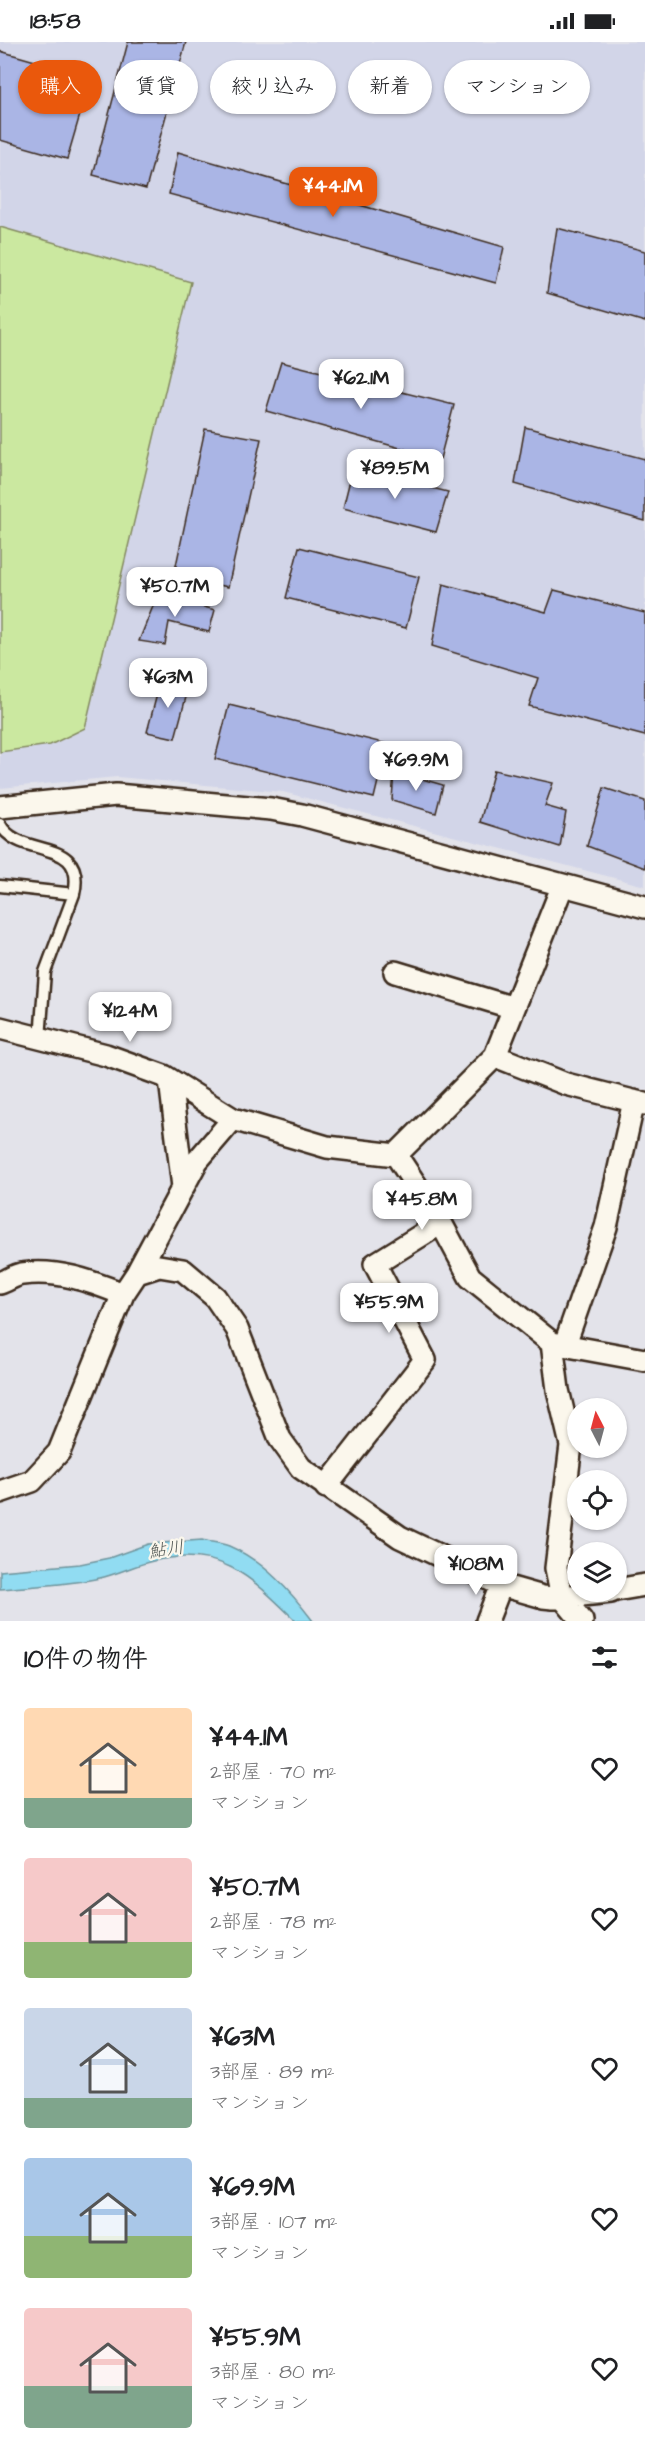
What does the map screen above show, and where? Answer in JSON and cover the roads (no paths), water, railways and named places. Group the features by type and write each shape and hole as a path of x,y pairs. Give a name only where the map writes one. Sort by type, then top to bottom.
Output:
{"street":[{"path":"0,807 116,795 271,809 302,815 645,908"},
{"path":"396,1155 495,1056 562,886"},
{"path":"395,972 514,1008"},
{"path":"0,1028 106,1054 170,1080 233,1119 327,1147 396,1155"},
{"path":"495,1056 566,1084 640,1102 606,1227 558,1344 558,1390 571,1445 556,1568 562,1597 582,1621"},
{"path":"170,1080 183,1187"},
{"path":"0,1492 32,1481 59,1452 123,1294 137,1273 197,1161 233,1119"},
{"path":"396,1155 441,1224 470,1277 558,1344 645,1360"},
{"path":"326,1487 425,1360 375,1264 441,1224"},
{"path":"137,1273 159,1266 183,1270 215,1297 237,1329 280,1439 301,1468 326,1487 400,1537 501,1585 543,1597 567,1596"},
{"path":"0,1283 20,1274 48,1274 79,1277 123,1294"},
{"path":"487,1621 501,1585"},
{"path":"627,1588 645,1585"}],"lane":[{"path":"0,824 11,838 50,850 64,858 75,868 78,879 45,972 40,1039"},
{"path":"0,886 74,894"}],"water":[{"name":"鮎川","path":"202,1540 229,1546 254,1560 286,1588 313,1621 296,1621 249,1578 216,1561 198,1557 177,1557 153,1561 88,1580 0,1589 0,1571 80,1564 109,1558 148,1544"}]}
